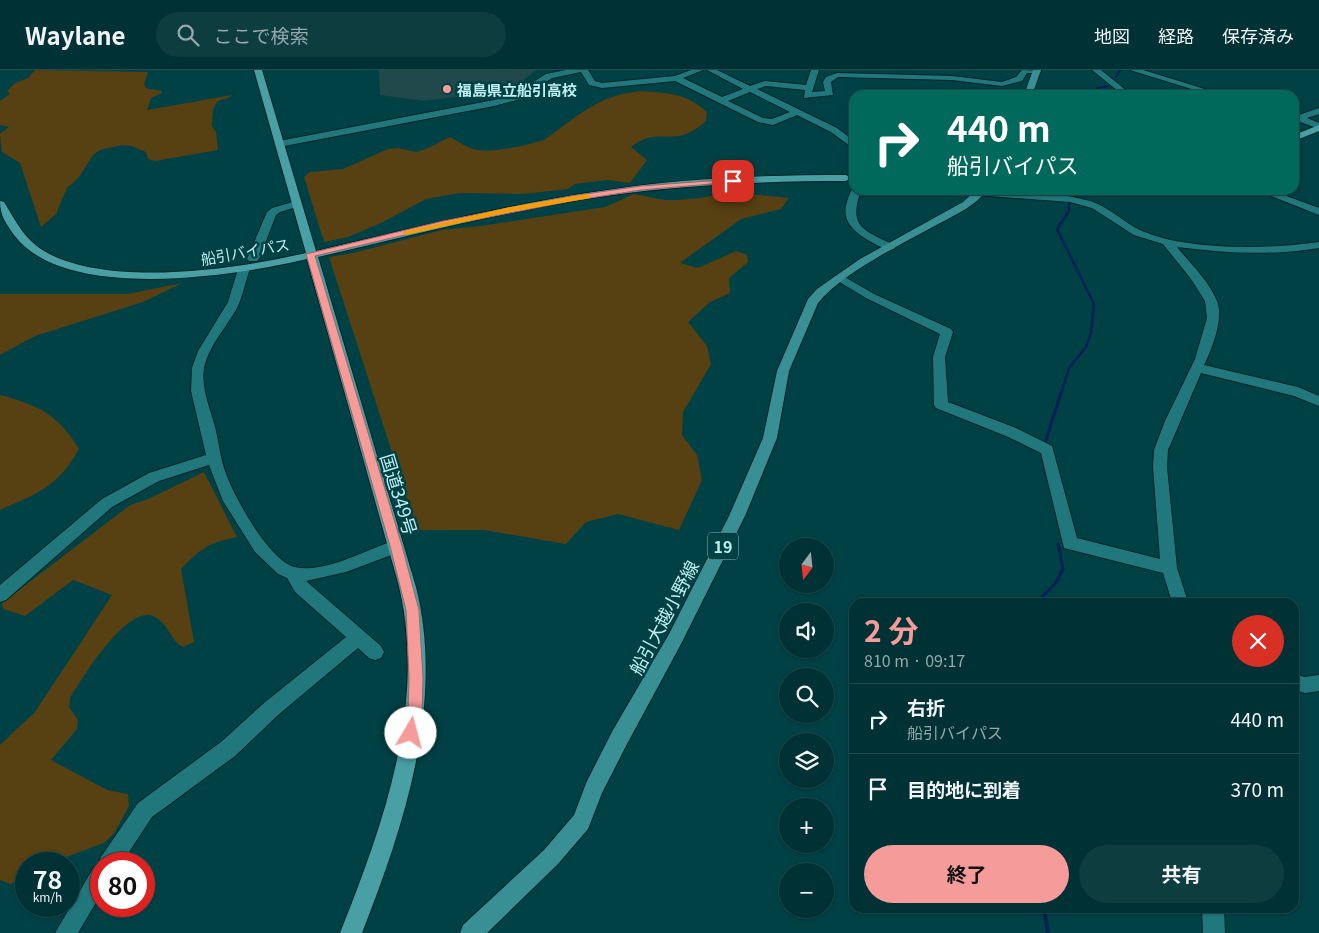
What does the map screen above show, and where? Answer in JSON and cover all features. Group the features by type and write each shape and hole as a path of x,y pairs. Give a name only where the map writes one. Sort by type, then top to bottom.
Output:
{"highway":[{"name":"国道349号","path":"258,70 396,546 412,610 416,678 415,714 401,788 391,822 351,933"},
{"path":"1299,136 1319,127"},
{"name":"船引バイパス","path":"0,204 18,233 28,244 63,263 86,270 150,276 197,275 310,254 510,210 632,190 768,179 846,178"}],"main road":[{"path":"1030,90 1037,71"},
{"name":"船引大越小野線","path":"471,933 552,857 581,822 594,788 620,737 675,639 737,516 770,438 783,371 812,302 821,291 839,278 951,213 977,195"}],"street":[{"path":"279,144 494,103 514,98 549,76 578,70"},
{"path":"584,70 592,83 602,86 676,78 699,70"},
{"path":"711,70 800,113 842,135 849,141"},
{"path":"800,113 815,70"},
{"path":"1096,70 1122,90"},
{"path":"1134,70 1203,90"},
{"path":"722,100 764,83 808,91 819,95 830,93 828,79 837,75 952,78 1002,84 1019,79 1025,72 1037,71"},
{"path":"676,78 767,122 800,113"},
{"path":"1299,117 1319,111"},
{"path":"1299,120 1319,127"},
{"path":"854,195 850,210 854,224 869,237 890,247"},
{"path":"1018,195 1083,202 1098,206 1136,232 1168,243 1277,250 1302,249 1319,245"},
{"path":"1274,195 1319,212"},
{"path":"296,204 271,214 248,264 236,300 201,357 198,368 198,394 218,473 230,502 249,530 275,563 283,570 294,574 313,574 396,546"},
{"path":"1168,243 1196,277 1211,301 1213,318 1210,333 1197,368 1172,421 1162,450 1160,467 1169,568 1179,598"},
{"path":"839,278 870,296 947,332 939,357 941,405 1011,432 1047,450 1070,543 1169,568"},
{"path":"1197,368 1298,392 1319,400"},
{"path":"0,594 107,503 154,477 214,458"},
{"path":"294,574 302,588 375,652"},
{"path":"116,852 145,810 228,749 271,710 358,638"},
{"path":"1299,683 1319,683"},
{"path":"66,933 90,893"},
{"path":"1213,913 1214,933"}],"shaded area":[{"path":"35,70 148,72 144,84 146,88 161,91 162,93 151,98 147,110 232,95 218,102 214,107 212,126 216,132 218,150 155,161 148,159 146,152 131,146 122,145 100,150 93,155 79,177 67,188 56,214 41,227 20,163 2,152 0,134 9,127 0,125 0,101 10,94 7,91 15,83 28,78"},
{"name":"福島県立船引高校","path":"379,70 536,70 508,93 500,95 479,94 424,101 380,95"},
{"path":"641,91 677,95 692,101 707,112 706,121 689,133 647,138 631,147 647,160 630,183 607,180 575,184 568,189 523,194 460,193 426,199 381,223 348,237 324,242 304,177 310,172 343,169 388,149 398,148 416,152 450,137 468,147 481,150 499,150 528,144 544,140 578,115 600,102 626,93"},
{"path":"731,192 789,198 781,209 741,219 680,263 698,268 736,251 747,255 748,262 729,278 730,293 710,302 688,322 707,346 711,364 683,412 682,435 697,455 702,480 679,530 618,514 586,522 566,544 484,530 417,530 329,257 353,253 442,230 605,207 634,194 665,200 677,200"},
{"path":"182,283 143,302 35,336 0,355 0,294 127,294"},
{"path":"0,395 36,407 55,419 79,449 63,472 46,487 0,510"},
{"path":"204,472 237,537 206,547 181,569 194,642 183,647 175,640 160,620 144,615 119,631 95,660 70,698 69,707 78,720 77,729 51,760 107,790 128,794 129,806 115,832 104,843 80,852 15,852 15,882 11,884 0,880 0,745 35,712 112,595 73,580 25,616 3,609 2,603 130,505 148,499"}],"waterway":[{"path":"1116,77 1120,70"},
{"path":"1095,90 1108,86"},
{"path":"1069,202 1069,211"},
{"path":"1061,394 1069,368 1086,347 1091,333 1094,304 1057,229 1069,211"},
{"path":"1044,446 1061,393"},
{"path":"1043,459 1046,475"},
{"path":"1041,598 1056,583 1063,569 1058,544"},
{"path":"1045,913 1048,933"}],"slow traffic":[{"path":"406,232 587,196"}],"place":[{"name":"福島県立船引高校","path":"447,89"}],"route":[{"path":"411,733 415,714 416,678 415,631 412,610 396,546 310,254 571,198 641,188 733,181"}]}
